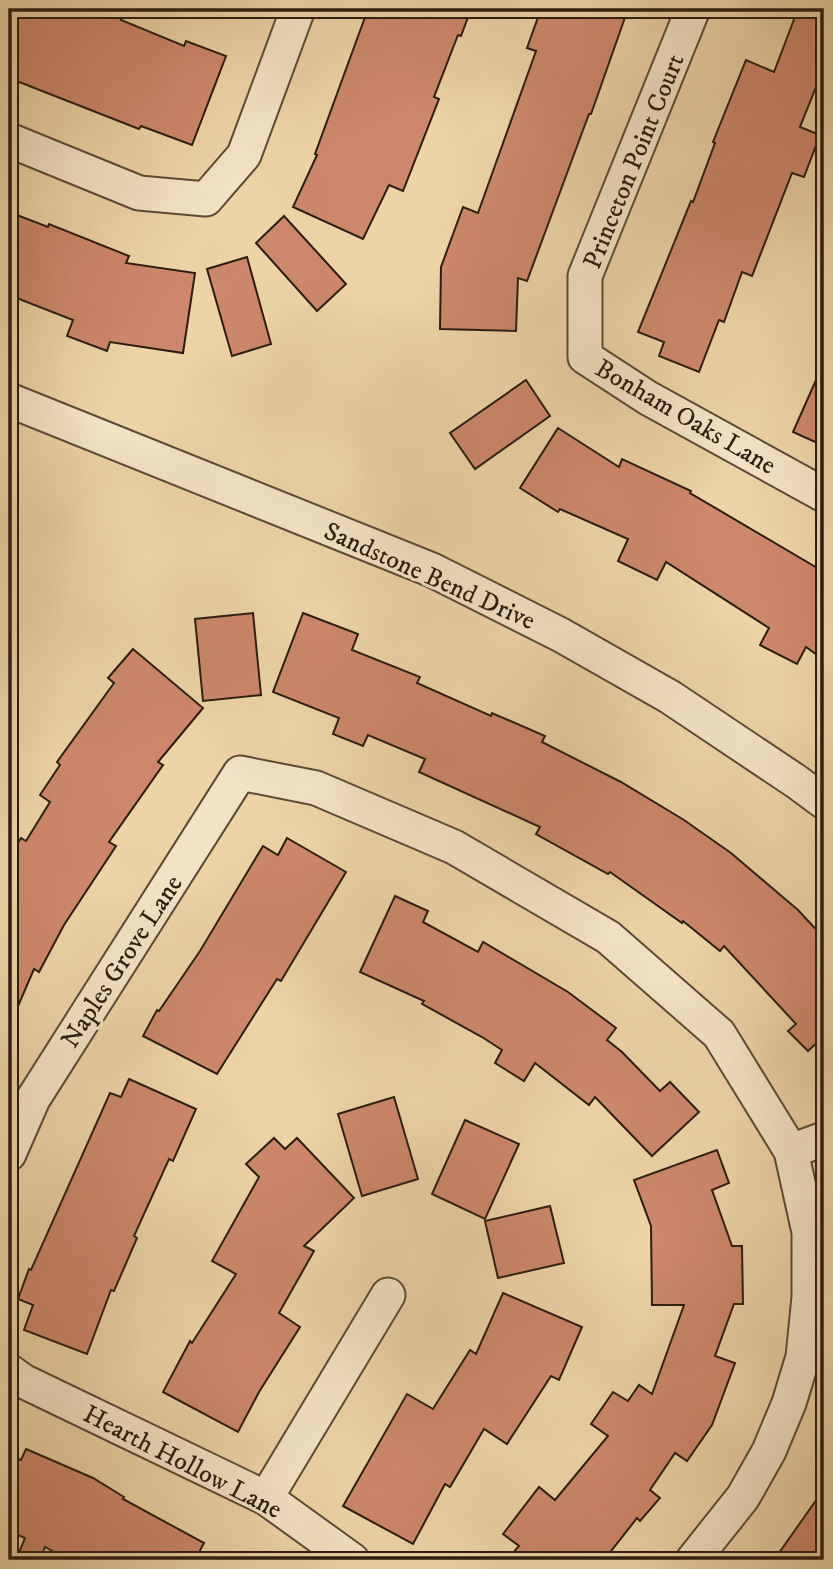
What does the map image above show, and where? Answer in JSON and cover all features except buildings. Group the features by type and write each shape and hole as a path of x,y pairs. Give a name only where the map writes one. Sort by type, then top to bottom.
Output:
{"street":[{"path":"9,140 139,193 206,199 244,155 298,9"},
{"name":"Princeton Point Court","path":"585,357 585,276 694,9"},
{"name":"Bonham Oaks Lane","path":"585,357 648,398 824,495"},
{"name":"Sandstone Bend Drive","path":"9,400 432,570 561,635 670,697 824,803"},
{"name":"Naples Grove Lane","path":"9,1154 33,1099 240,773 316,788 454,847 608,937 719,1034 791,1151"},
{"path":"693,1560 743,1497 769,1451 789,1404 803,1357 809,1297 809,1233 791,1151 824,1139"},
{"path":"266,1499 388,1295"},
{"name":"Hearth Hollow Lane","path":"9,1371 23,1381 266,1499 352,1560"}]}
